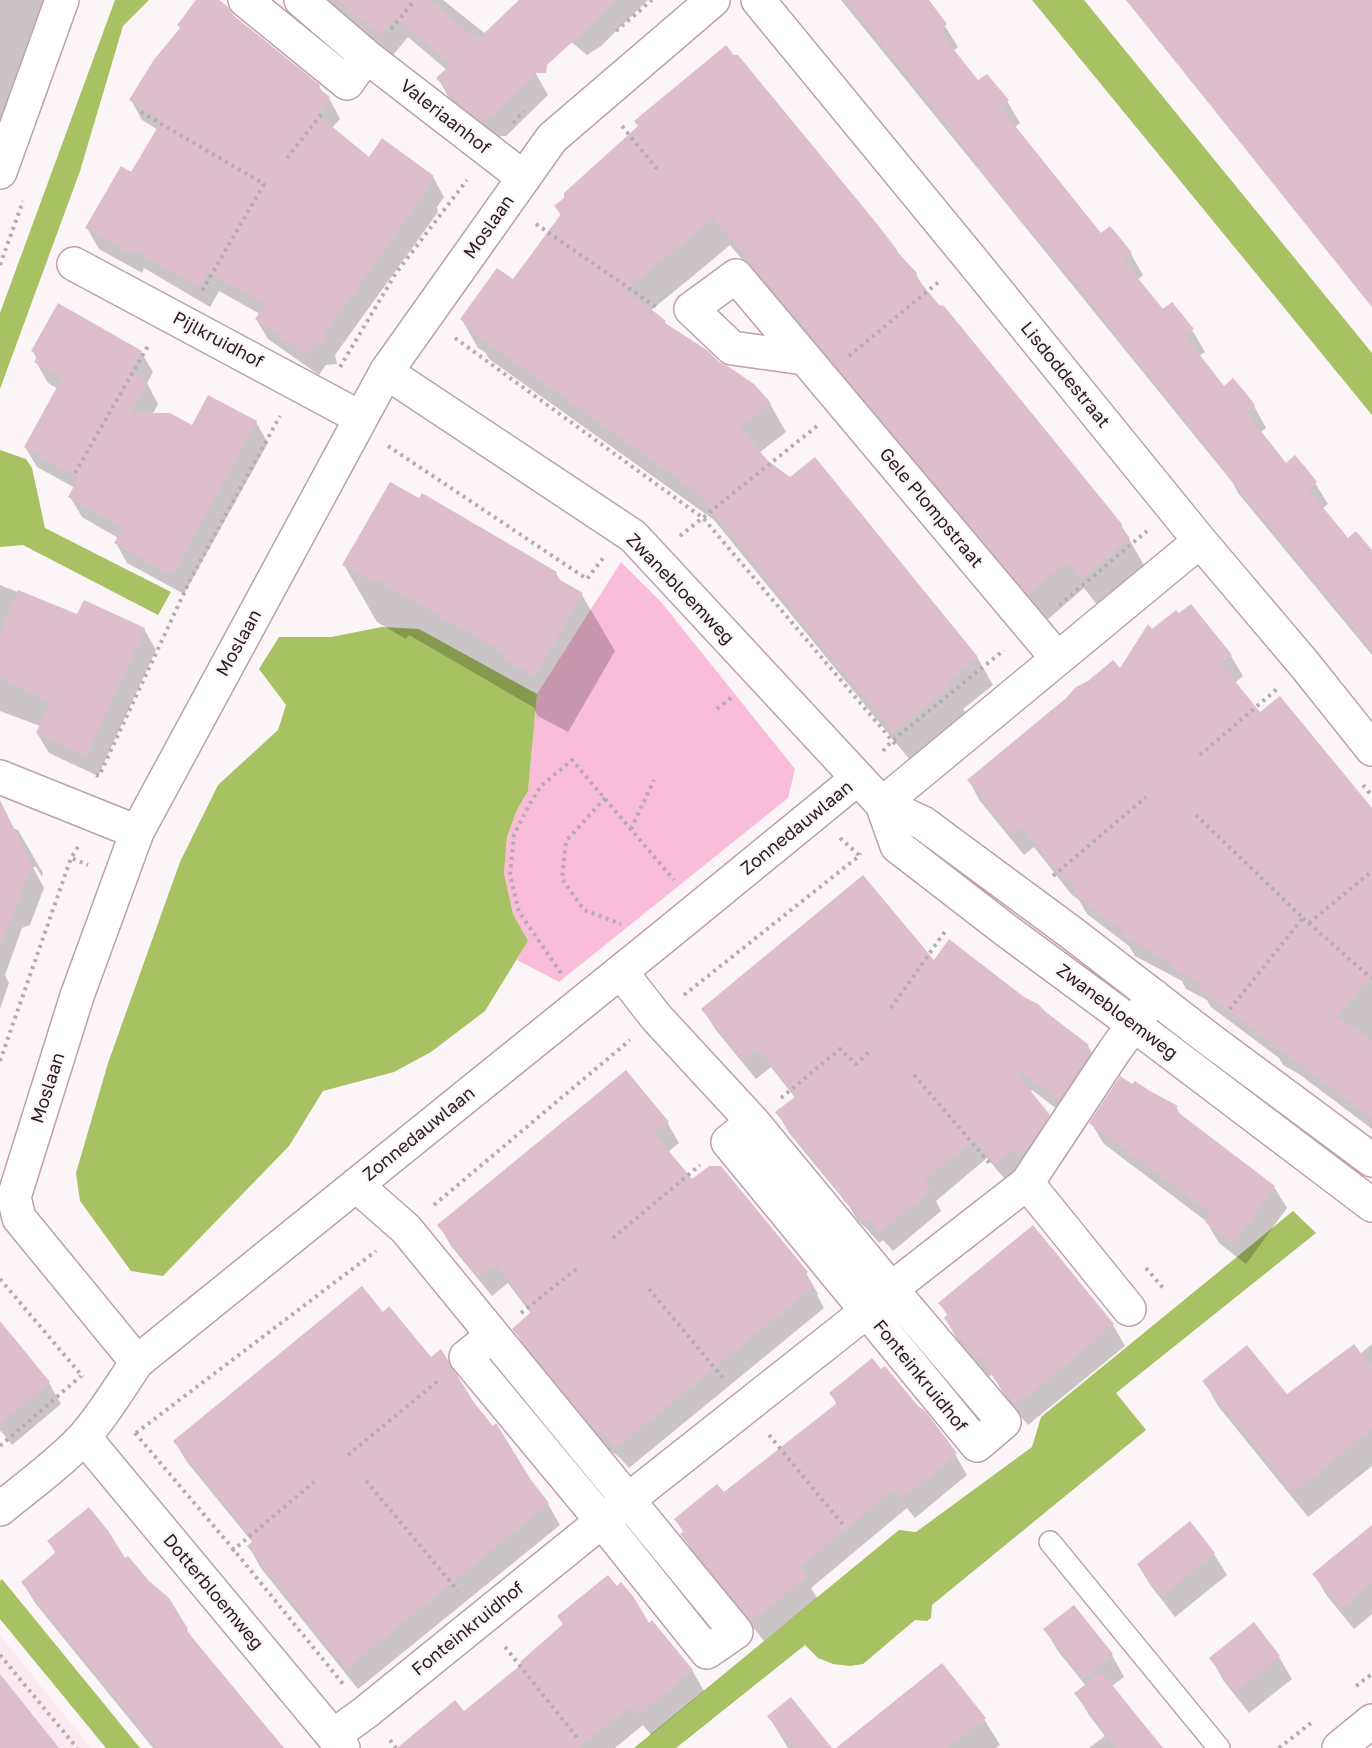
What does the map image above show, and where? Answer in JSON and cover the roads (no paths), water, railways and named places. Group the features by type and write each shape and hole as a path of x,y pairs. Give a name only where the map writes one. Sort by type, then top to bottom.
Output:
{"street":[{"path":"0,172 62,0"},
{"path":"245,0 347,83 366,56"},
{"name":"Valeriaanhof","path":"301,0 515,190"},
{"name":"Moslaan","path":"137,1362 19,1218 9,1180 137,832 386,372 552,138 713,0"},
{"name":"Lisdoddestraat","path":"758,0 1372,749"},
{"name":"Pijlkruidhof","path":"74,264 298,384 359,422"},
{"name":"Gele Plompstraat","path":"813,368 732,348 691,309 736,276 1057,658"},
{"name":"Zwanebloemweg","path":"386,372 633,536 882,804 923,823 1154,996 1209,1040 1372,1160"},
{"name":"Zonnedauwlaan","path":"882,804 1200,542"},
{"path":"0,777 137,832"},
{"name":"Zonnedauwlaan","path":"0,1509 60,1459 92,1447 108,1406 137,1362 858,778"},
{"name":"Zwanebloemweg","path":"882,804 897,846 1006,931 1367,1191"},
{"name":"Fonteinkruidhof","path":"621,972 656,1017 753,1122 1004,1422 977,1445 728,1142 753,1122"},
{"name":"Fonteinkruidhof","path":"338,1742 366,1712 1021,1187 1154,996"},
{"path":"356,1185 406,1229 736,1632 707,1652 466,1357 492,1336"},
{"path":"1021,1187 1129,1309"},
{"name":"Dotterbloemweg","path":"92,1447 338,1742"},
{"path":"1339,1748 1372,1721"}],"lane":[{"path":"1050,1542 1219,1748"}]}
